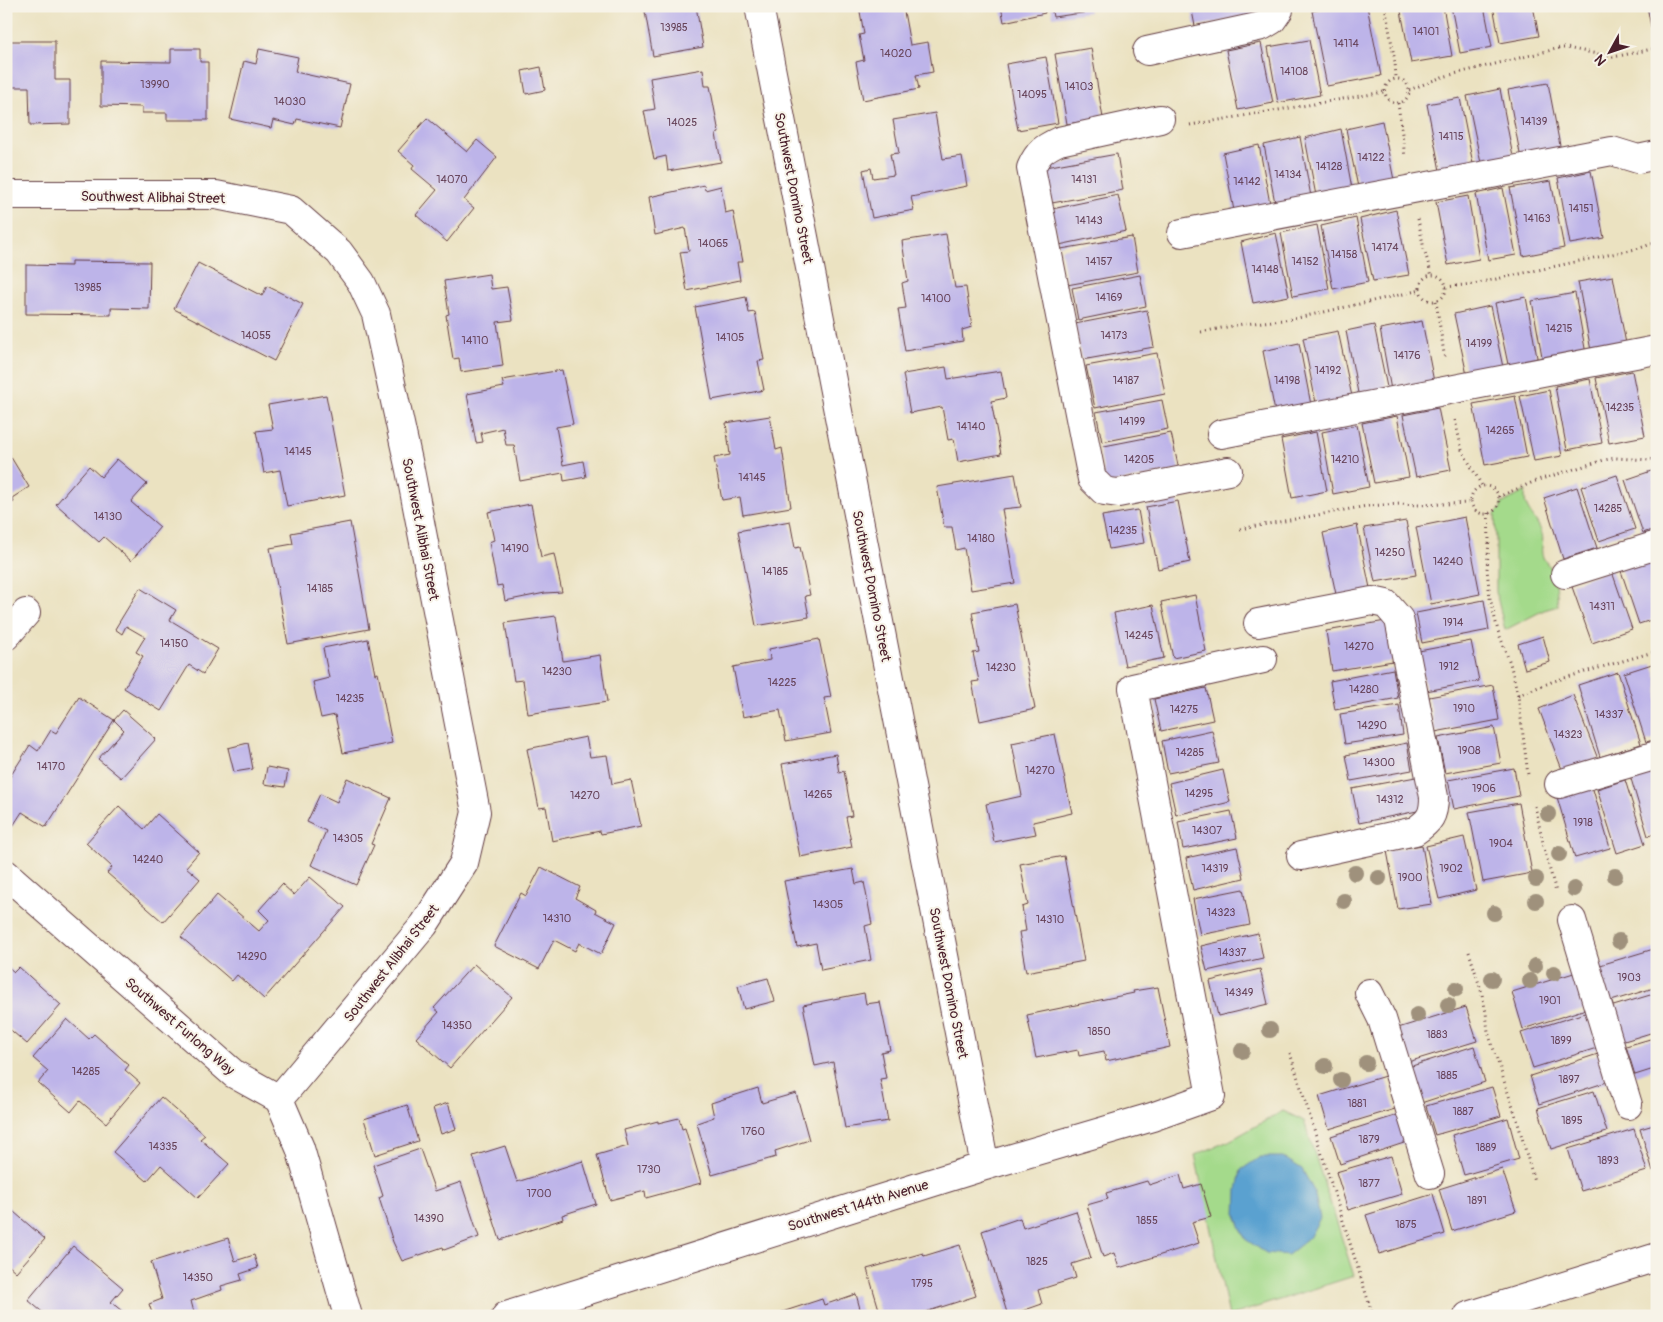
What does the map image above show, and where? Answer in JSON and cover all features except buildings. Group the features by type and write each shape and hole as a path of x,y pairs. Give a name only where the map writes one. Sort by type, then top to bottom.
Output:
{"street":[{"name":"Southwest Domino Street","path":"759,6 985,1166"},
{"path":"1147,51 1262,26 1272,20 1279,10 1278,6"},
{"path":"1171,123 1059,141 1046,147 1036,156 1031,168 1092,479 1104,491 1118,493 1228,471"},
{"path":"1182,233 1612,151 1638,159 1657,155"},
{"name":"Southwest Alibhai Street","path":"6,196 216,195 291,210 339,252 361,282 376,314 410,470 476,812 464,863 424,925 279,1100"},
{"path":"1221,434 1656,350"},
{"path":"1566,574 1657,545"},
{"path":"1258,623 1372,601 1386,604 1398,619 1434,797 1434,810 1426,823 1414,831 1302,856"},
{"path":"6,636 26,613"},
{"name":"Southwest 144th Avenue","path":"506,1316 985,1166 1152,1117 1211,1096 1133,688 1264,659"},
{"path":"1559,784 1657,755"},
{"name":"Southwest Furlong Way","path":"6,874 234,1074 279,1100"},
{"path":"1572,920 1628,1105"},
{"path":"1369,993 1382,1019 1430,1174"},
{"path":"279,1100 300,1148 348,1316"},
{"path":"1468,1316 1657,1256"}],"path":[{"path":"1385,6 1396,78"},
{"path":"1409,90 1442,77 1560,48 1613,57 1657,48"},
{"path":"1396,78 1407,84 1409,90 1408,96 1404,101 1398,103 1392,102 1384,92 1385,85 1396,78"},
{"path":"1171,123 1384,92"},
{"path":"1446,286 1473,284 1640,248 1657,242"},
{"path":"1432,276 1441,278 1446,286 1444,296 1436,301 1426,299 1421,290 1423,280 1432,276"},
{"path":"1201,332 1243,324 1293,319 1421,290"},
{"path":"1498,497 1538,480 1604,460 1616,458 1649,460 1657,458"},
{"path":"1482,486 1493,489 1498,497 1496,507 1488,513 1477,512 1471,503 1473,492 1482,486"},
{"path":"1240,529 1367,506 1471,503"},
{"path":"1488,513 1487,569 1490,598 1518,695 1529,781"},
{"path":"1518,695 1554,681 1657,651"},
{"path":"1535,804 1545,852 1558,896"},
{"path":"1469,952 1481,990 1493,1051 1518,1123 1534,1181"},
{"path":"1290,1053 1373,1316"}],"green space":[{"path":"1526,491 1526,503 1542,534 1543,556 1555,579 1558,606 1544,610 1505,630 1496,592 1495,514 1501,508 1501,504"},
{"path":"1283,1111 1304,1121 1354,1276 1229,1316 1195,1155 1229,1141"}],"water":[{"path":"1260,1157 1283,1157 1302,1169 1314,1191 1320,1218 1309,1238 1288,1255 1266,1253 1245,1239 1236,1215 1237,1190 1241,1170"}]}
